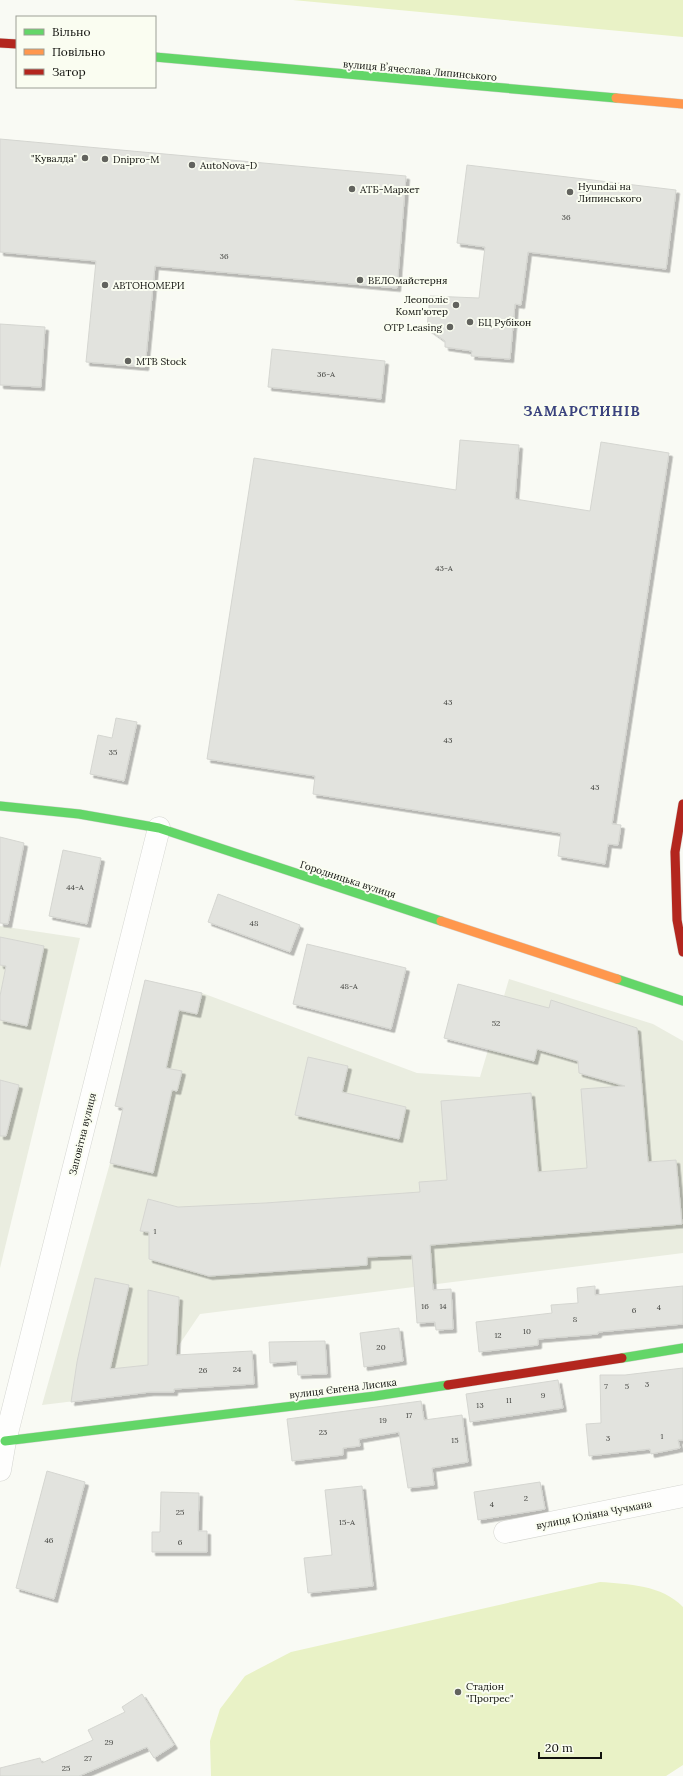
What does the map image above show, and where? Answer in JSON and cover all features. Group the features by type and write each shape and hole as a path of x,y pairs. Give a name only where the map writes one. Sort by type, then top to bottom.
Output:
{"street":[{"path":"0,43 16,44"},
{"name":"вулиця Вʼячеслава Липинського","path":"156,57 683,104"},
{"path":"683,804 675,852 677,920 681,928 683,952"},
{"name":"Городницька вулиця","path":"0,806 79,814 159,828 683,1001"},
{"name":"Заповітна вулиця","path":"0,1470 3,1444 159,828"},
{"name":"вулиця Євгена Лисика","path":"3,1444 374,1396 683,1348"},
{"name":"вулиця Юліяна Чучмана","path":"505,1532 683,1496"}],"shaded area":[{"path":"0,926 80,938 0,1268"},
{"path":"509,979 653,1024 683,1041 683,1253 200,1314 179,1345 174,1392 150,1392 42,1405 110,1163 123,1108 115,1106 145,980 202,993 417,1073 480,1077"}],"green space":[{"path":"293,0 683,0 683,37"},
{"name":"Стадіон \"Прогрес\"","path":"600,1582 633,1585 655,1590 675,1600 683,1607 683,1765 666,1776 211,1776 210,1741 220,1709 245,1676 291,1652"}],"building":[{"path":"0,139 406,176 397,288 155,266 145,367 86,362 96,261 0,252"},
{"path":"467,165 676,190 666,269 528,252 521,305 515,304 510,359 471,356 472,351 445,347 445,341 427,328 430,296 479,298 485,247 457,243"},
{"path":"0,324 45,327 41,387 0,385"},
{"path":"272,349 385,361 381,399 268,387"},
{"path":"460,440 519,445 515,499 590,511 601,442 669,453 612,824 621,825 618,845 608,844 605,864 558,856 561,833 313,794 315,776 207,759 254,458 456,490"},
{"path":"116,718 137,722 124,781 90,774 98,735 112,738"},
{"path":"0,837 24,843 8,924 0,923"},
{"path":"63,850 101,858 87,924 49,916"},
{"path":"218,894 300,925 290,952 208,922"},
{"path":"0,937 44,946 27,1026 0,1020 0,996 6,966 0,965"},
{"path":"307,944 406,968 391,1029 293,1004"},
{"path":"145,980 202,993 197,1014 179,1010 166,1068 182,1071 177,1091 172,1090 153,1173 110,1163 123,1108 115,1106"},
{"path":"458,984 549,1008 551,1000 637,1028 648,1162 676,1160 682,1224 430,1245 433,1290 451,1289 453,1329 436,1330 435,1322 417,1323 412,1255 367,1257 367,1265 209,1276 149,1259 149,1232 140,1231 148,1199 178,1207 265,1203 420,1192 419,1182 447,1180 441,1101 531,1093 538,1172 587,1168 581,1089 625,1086 579,1073 578,1061 537,1049 534,1061 444,1038"},
{"path":"308,1057 348,1066 342,1092 406,1107 399,1139 295,1115"},
{"path":"0,1080 19,1085 6,1136 0,1136"},
{"path":"95,1278 129,1285 110,1369 148,1365 148,1290 179,1297 176,1355 252,1351 254,1384 174,1389 174,1392 150,1392 71,1402 77,1362"},
{"path":"595,1286 595,1295 683,1286 683,1324 598,1332 598,1334 538,1339 538,1345 479,1352 476,1322 552,1313 551,1305 578,1303 577,1288"},
{"path":"399,1328 403,1361 364,1367 360,1333"},
{"path":"325,1341 327,1374 298,1375 297,1361 270,1363 269,1342"},
{"path":"683,1368 683,1440 678,1440 680,1448 651,1454 650,1449 589,1456 586,1424 601,1423 600,1375 625,1375"},
{"path":"558,1380 563,1408 470,1422 466,1394"},
{"path":"421,1401 424,1420 462,1415 468,1462 432,1468 434,1485 408,1488 399,1432 359,1439 360,1446 343,1448 343,1455 292,1461 287,1419"},
{"path":"47,1471 85,1482 54,1599 16,1588"},
{"path":"540,1482 545,1509 478,1520 474,1492"},
{"path":"362,1486 373,1586 308,1593 304,1558 332,1555 325,1490"},
{"path":"161,1492 199,1493 198,1531 207,1531 207,1552 152,1552 152,1532 160,1532"},
{"path":"142,1694 174,1745 154,1758 147,1747 79,1776 0,1776 0,1768 40,1758 42,1763 93,1740 88,1730 125,1712 122,1707"}],"traffic: fast":[{"path":"156,57 616,98"},
{"path":"0,806 79,814 159,828 441,921"},
{"path":"617,979 683,1001"},
{"path":"622,1358 683,1348"},
{"path":"5,1441 375,1396 448,1385"}],"traffic: slow":[{"path":"616,98 683,104"},
{"path":"441,921 617,979"}],"traffic: jam":[{"path":"0,43 16,44"},
{"path":"683,804 675,852 677,920 683,952"},
{"path":"448,1385 622,1358"}],"place":[{"name":"\"Кувалда\"","path":"85,158"},
{"name":"Dnipro-M","path":"105,159"},
{"name":"AutoNova-D","path":"192,165"},
{"name":"АТБ-Маркет","path":"352,189"},
{"name":"Hyundai на Липинського","path":"570,192"},
{"name":"ВЕЛОмайстерня","path":"360,280"},
{"name":"АВТОНОМЕРИ","path":"105,285"},
{"name":"Леополіс Комп'ютер","path":"456,305"},
{"name":"БЦ Рубікон","path":"470,322"},
{"name":"OTP Leasing","path":"450,327"},
{"name":"MTB Stock","path":"128,361"},
{"name":"Стадіон \"Прогрес\"","path":"458,1692"}],"district":[{"name":"ЗАМАРСТИНІВ","path":"582,411"}]}
